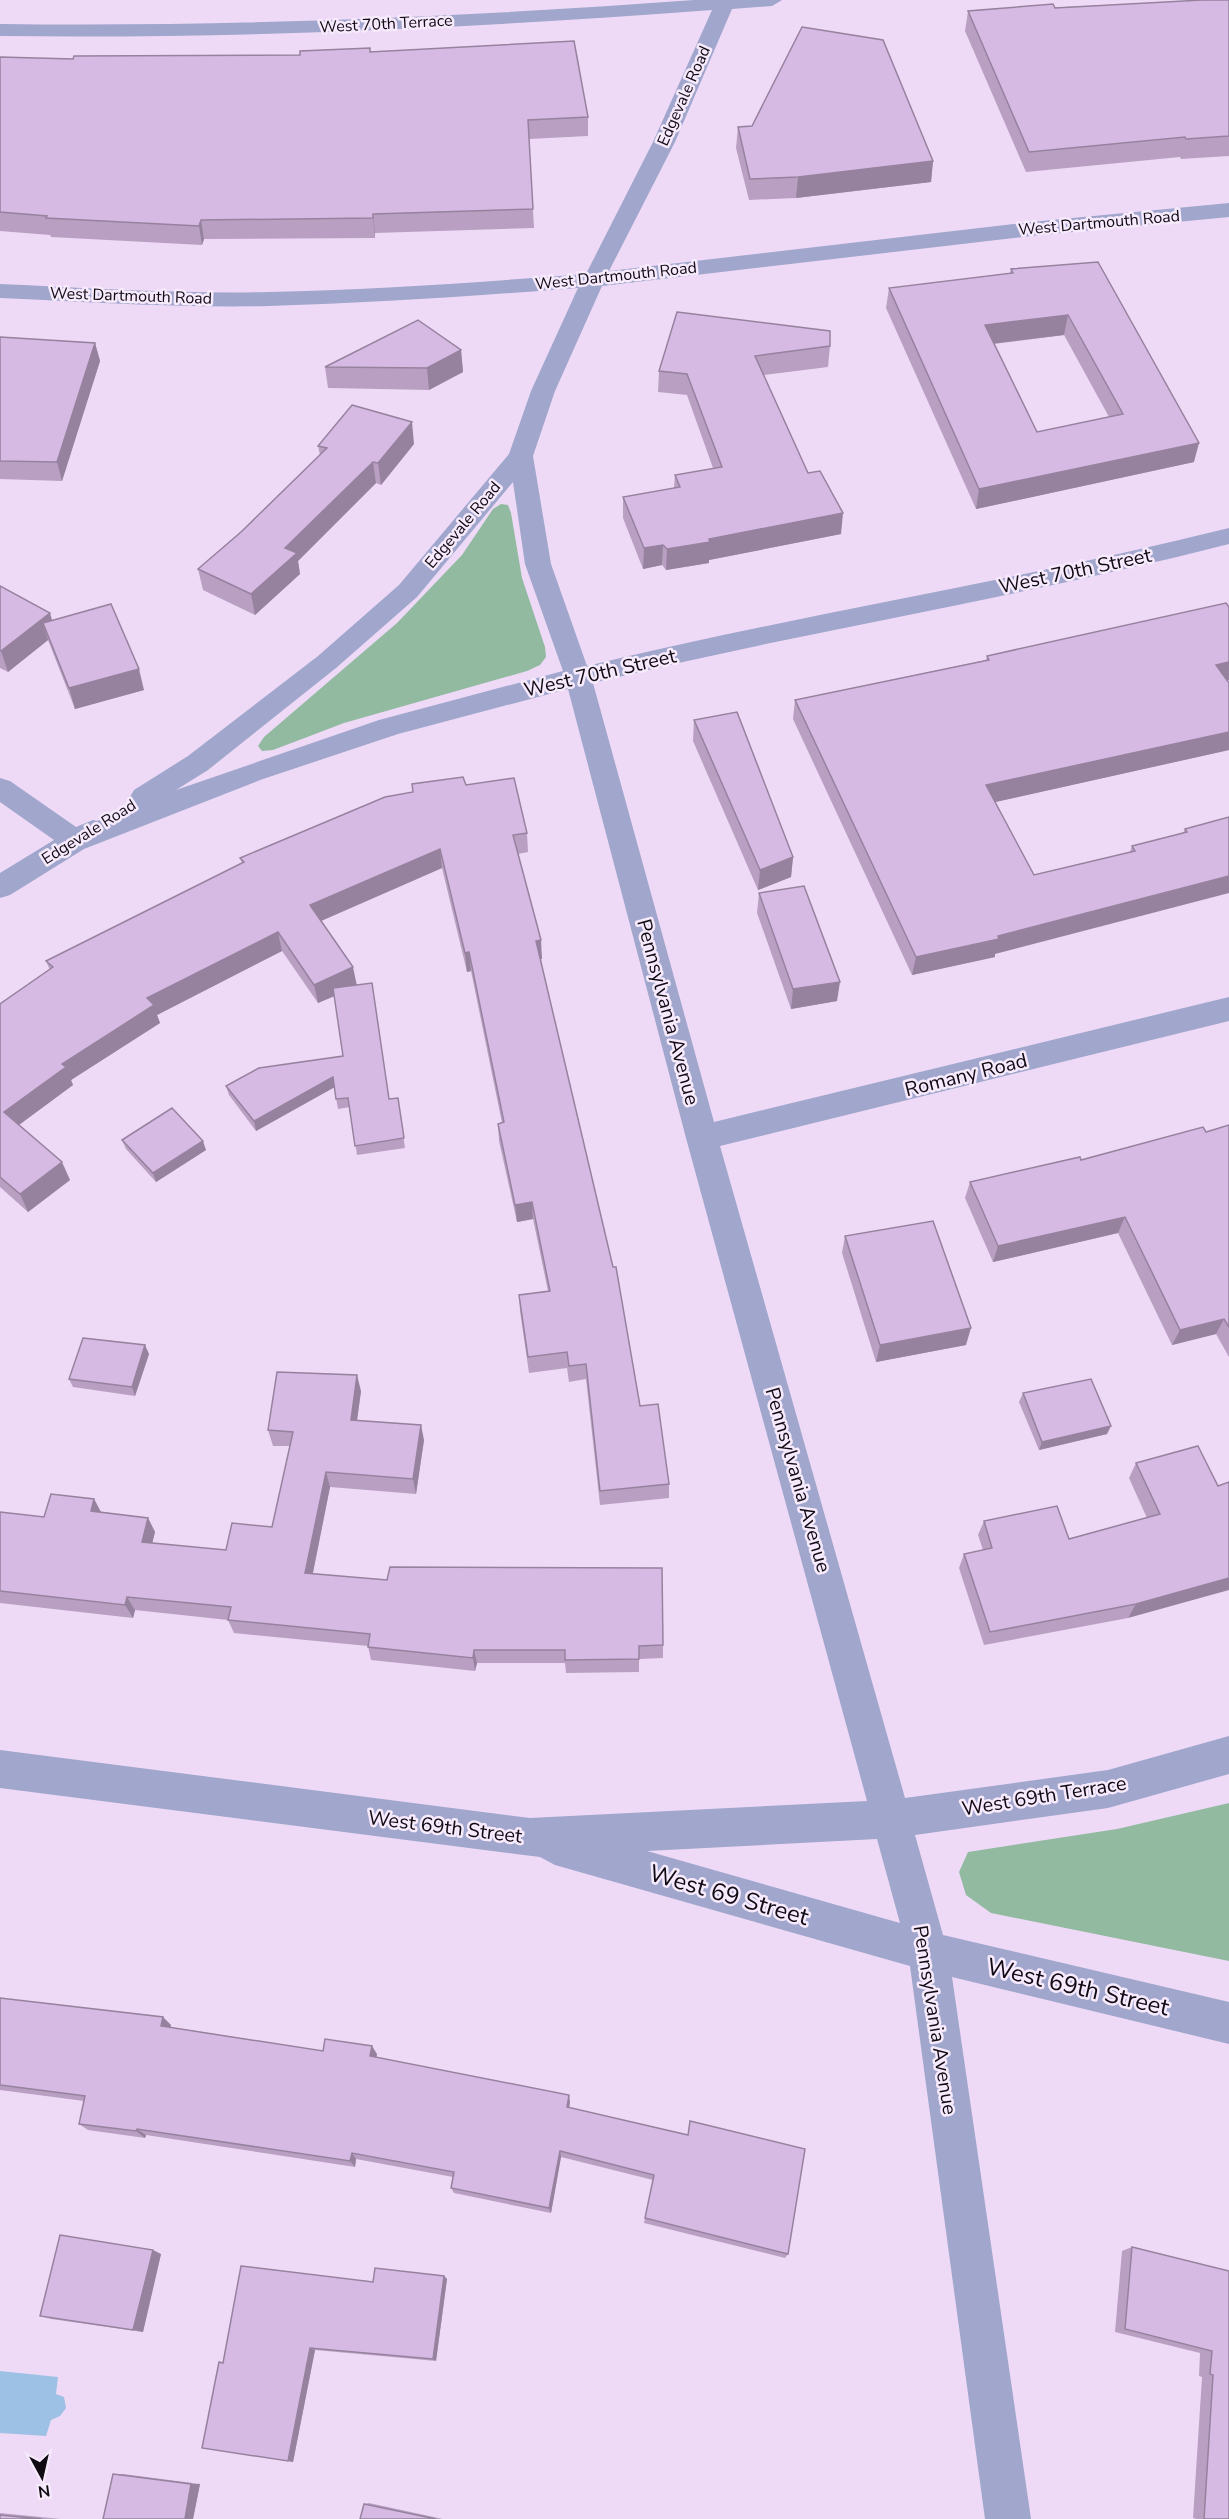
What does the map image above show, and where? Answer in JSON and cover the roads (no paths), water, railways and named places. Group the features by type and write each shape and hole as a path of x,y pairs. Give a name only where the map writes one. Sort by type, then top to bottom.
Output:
{"street":[{"name":"West 70th Terrace","path":"0,30 197,31 350,27 772,0"},
{"name":"Edgevale Road","path":"0,887 198,763 327,662 408,591 521,456 543,391 594,280 664,142 725,2"},
{"name":"West Dartmouth Road","path":"0,291 151,298 267,299 426,293 594,280 1030,229 1229,210"},
{"name":"Pennsylvania Avenue","path":"521,456 538,564 578,677 702,1138 928,1951 1008,2519"},
{"name":"West 70th Street","path":"76,841 170,802 432,715 578,677 1139,558 1229,536"},
{"path":"0,788 76,841"},
{"name":"Romany Road","path":"702,1138 1229,1009"},
{"name":"West 69th Terrace","path":"892,1819 1108,1789 1229,1755"},
{"name":"West 69th Street","path":"0,1769 530,1838 892,1819"},
{"name":"West 69 Street","path":"530,1838 928,1951"},
{"name":"West 69th Street","path":"928,1951 1229,2023"}],"water":[{"path":"0,2371 58,2377 56,2394 64,2397 66,2408 60,2416 51,2420 46,2436 0,2433"}]}
